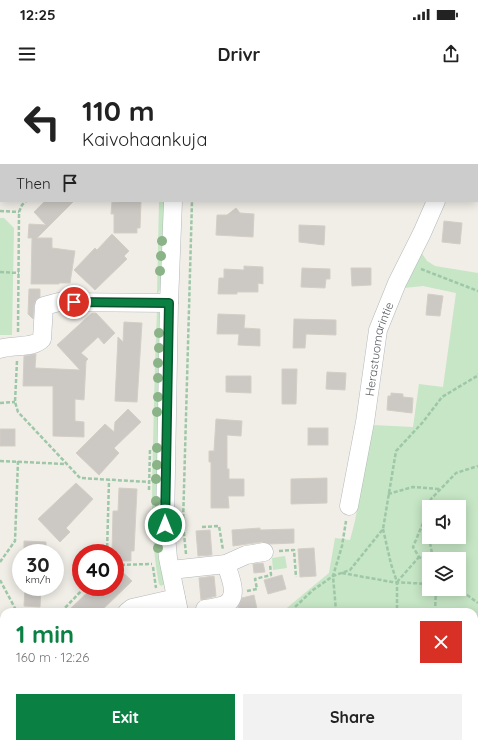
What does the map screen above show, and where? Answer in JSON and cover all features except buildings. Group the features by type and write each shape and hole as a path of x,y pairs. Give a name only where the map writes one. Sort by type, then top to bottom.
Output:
{"street":[{"path":"132,608 177,605 179,569 165,525 169,303 173,202"},
{"name":"Herastuomarintie","path":"349,506 365,422 378,330 397,283 408,263 436,202"},
{"path":"0,349 8,346 38,343 42,339 44,306 59,302 169,303"},
{"path":"179,569 226,564 246,555 267,552"},
{"path":"210,608 225,605 234,591 226,564"}],"path":[{"path":"25,202 22,205 20,212 18,346 15,402 18,412 80,478 149,482"},
{"path":"179,569 183,524 192,202"},
{"path":"0,212 20,212"},
{"path":"408,263 478,292"},
{"path":"0,272 19,273"},
{"path":"397,608 397,582 391,564 383,528 396,451 423,422 442,397 478,374"},
{"path":"0,403 15,402"},
{"path":"0,461 67,464"},
{"path":"0,562 15,541 18,461"},
{"path":"431,500 456,473 478,466"},
{"path":"107,544 109,480"},
{"path":"388,494 413,487 440,489"},
{"path":"336,608 333,576 342,546 349,506"},
{"path":"422,525 413,546 419,557 422,558"},
{"path":"202,527 219,526 226,564"},
{"path":"294,608 313,590 333,576 350,570 383,528"},
{"path":"232,594 257,589 255,579 272,575 269,559 271,558 267,552 294,550 296,577"},
{"path":"397,582 419,557"},
{"path":"124,565 152,564"},
{"path":"341,573 397,582 422,584"},
{"path":"0,580 15,608"},
{"path":"466,595 478,603"},
{"path":"65,608 76,596"},
{"path":"435,608 436,596"}],"green space":[{"path":"159,202 165,202 163,286 157,294"},
{"path":"0,218 4,218 14,228 12,335 0,335"},
{"path":"421,252 427,261 435,266 478,273 478,608 287,608 329,573 335,538 350,540 355,521 372,425 413,427 419,384 443,387 456,293 423,286 404,288"},
{"path":"157,311 161,314 165,584 161,586 159,584 156,567 152,514"},
{"path":"285,556 287,568 273,570 272,558"}],"route":[{"path":"74,302 169,303 165,525"}]}
